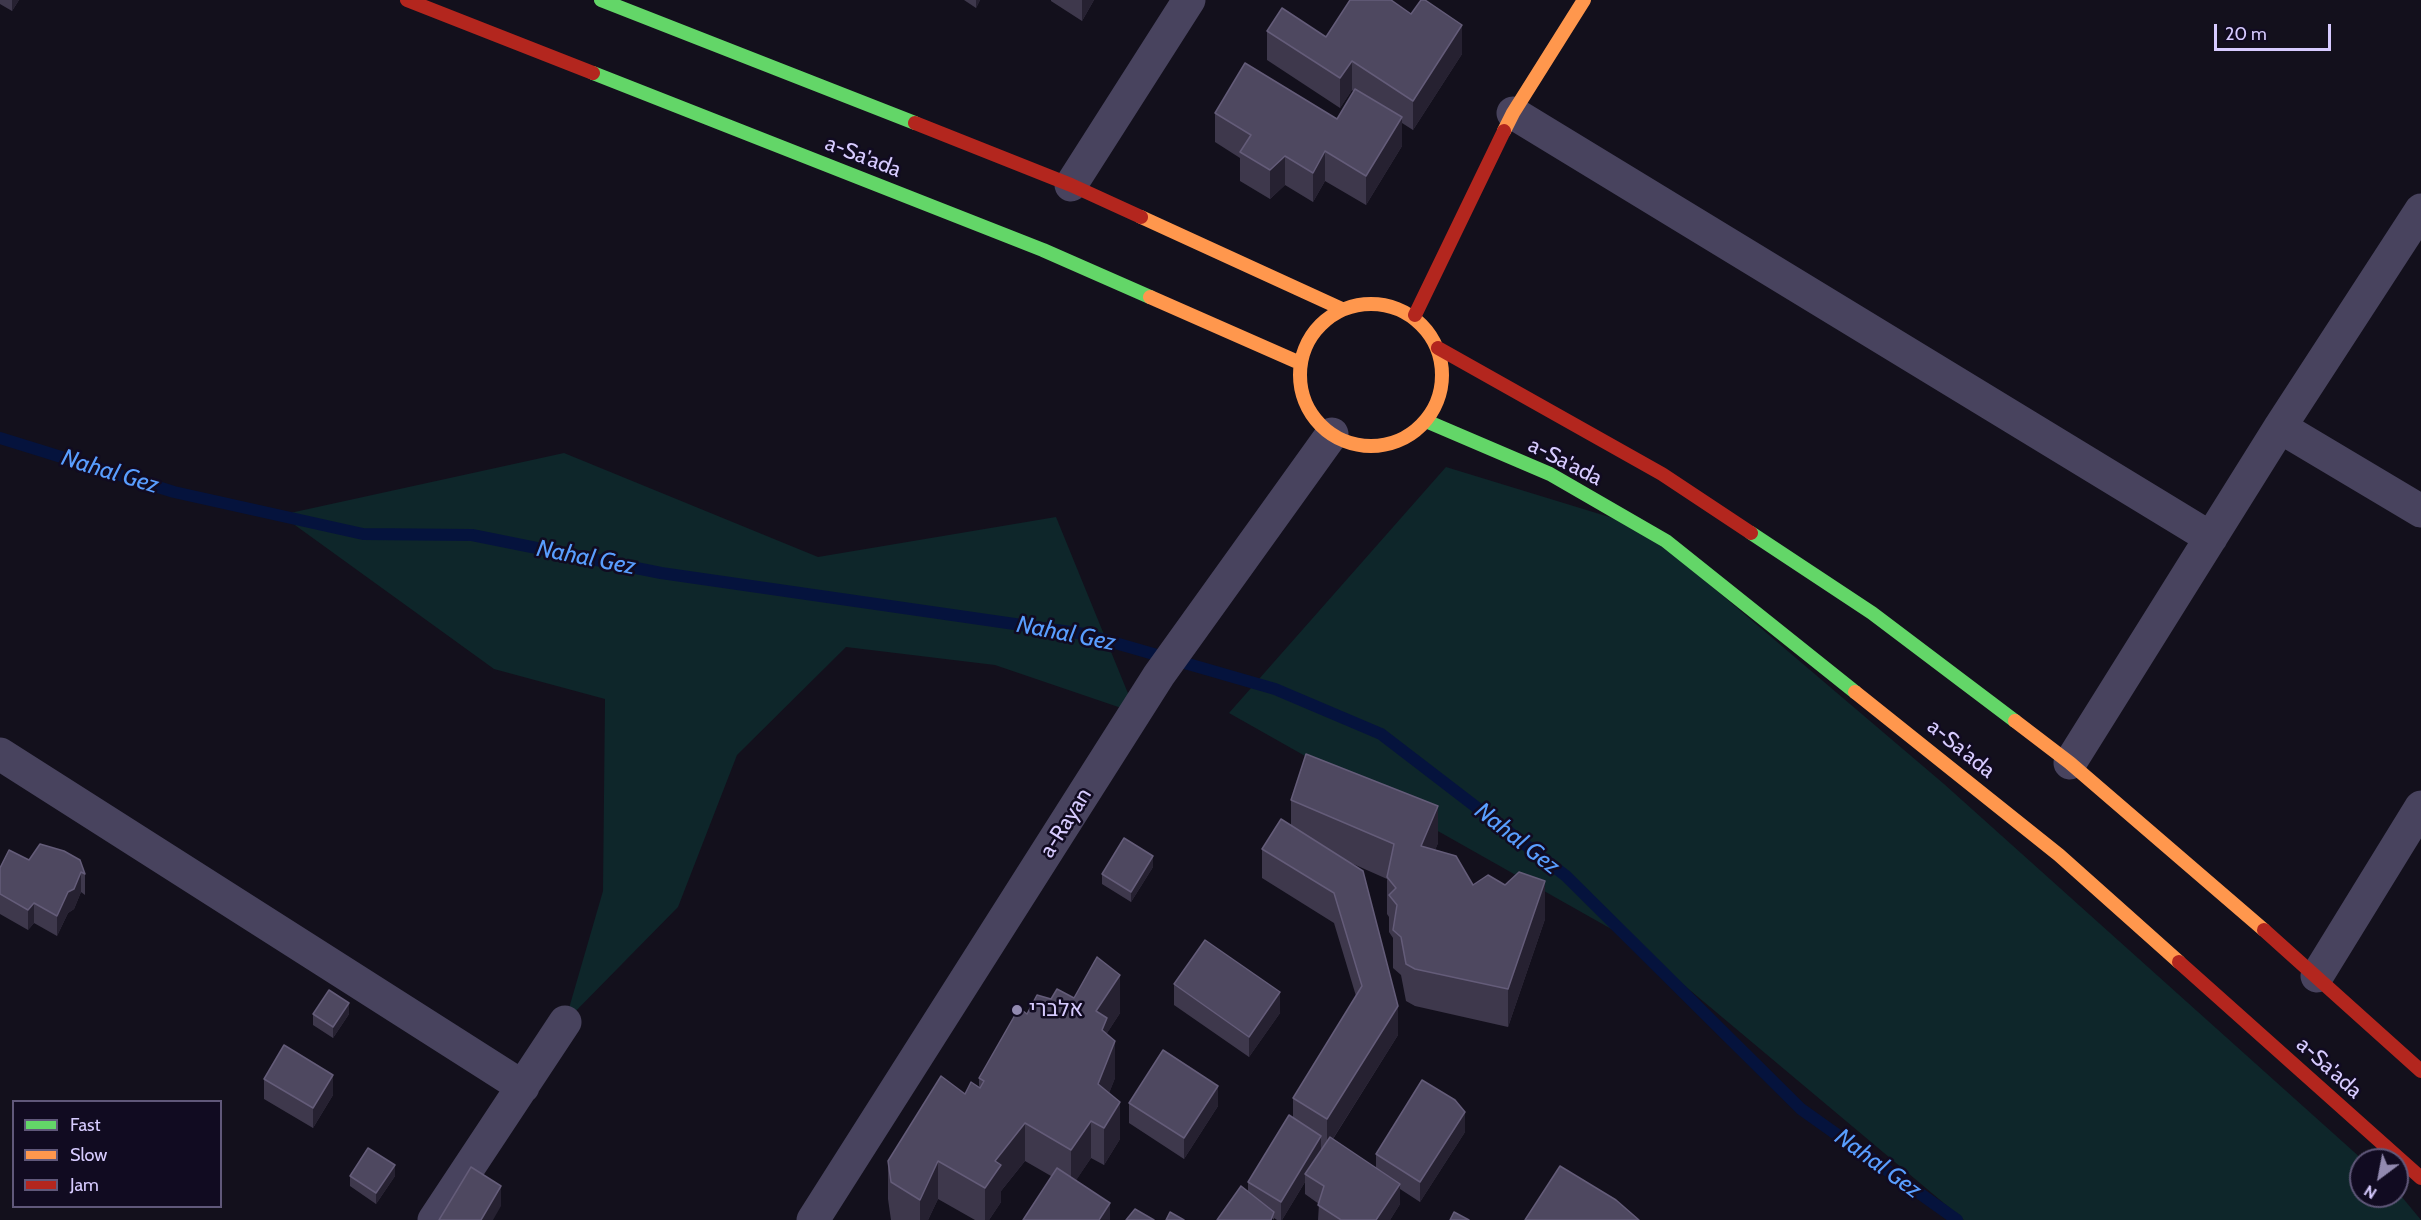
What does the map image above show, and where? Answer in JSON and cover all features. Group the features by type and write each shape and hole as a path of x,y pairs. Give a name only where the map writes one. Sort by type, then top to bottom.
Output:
{"street":[{"name":"a-Sa'ada","path":"407,0 1043,250 1300,363"},
{"path":"602,0 1071,185 1342,309"},
{"path":"1071,185 1189,0"},
{"path":"1414,315 1513,113 1584,0"},
{"path":"1513,113 2211,538"},
{"path":"2070,763 2280,427 2421,210"},
{"path":"1367,303 1394,307 1414,315 1438,348 1443,371 1440,396 1426,421 1402,440 1364,447 1340,440 1325,430 1309,411 1300,388 1300,363 1307,342 1322,322 1342,309 1367,303"},
{"name":"a-Sa'ada","path":"1438,348 1662,474 1872,613 2070,763 2317,976 2421,1071"},
{"name":"a-Sa'ada","path":"1426,421 1550,474 1666,541 2059,855 2421,1178"},
{"path":"2280,427 2421,511"},
{"name":"a-Rayan","path":"815,1219 1159,675 1332,434"},
{"path":"0,754 523,1087"},
{"path":"2317,976 2421,807"},
{"path":"434,1220 565,1022"}],"green space":[{"path":"564,453 818,557 1056,517 1136,713 995,665 846,647 737,755 678,907 565,1022 603,891 605,699 494,669 281,515"},
{"path":"1446,467 1642,527 1944,784 2350,1148 2349,1208 2409,1208 2409,1206 2421,1220 1964,1220 1629,939 1229,713"}],"building":[{"path":"1350,0 1391,0 1411,14 1421,0 1425,0 1462,25 1413,101 1352,61 1340,78 1267,31 1282,8 1326,37"},
{"path":"1245,63 1337,119 1355,89 1402,117 1366,176 1325,151 1313,173 1285,156 1270,170 1240,152 1251,135 1215,113"},
{"path":"1306,754 1438,806 1421,846 1456,856 1473,885 1488,875 1505,885 1519,872 1545,881 1508,989 1415,969 1406,964 1401,937 1393,930 1397,905 1389,895 1396,888 1387,877 1394,844 1291,800"},
{"path":"1281,819 1363,871 1398,1006 1327,1119 1293,1098 1362,986 1334,893 1262,849"},
{"path":"1124,838 1153,856 1131,892 1102,874"},
{"path":"40,844 64,851 80,860 85,874 81,872 74,889 68,892 57,916 34,903 28,910 0,894 0,868 9,850 29,860"},
{"path":"1205,940 1280,992 1249,1037 1174,984"},
{"path":"1097,957 1120,975 1096,1011 1107,1018 1102,1030 1115,1041 1098,1084 1120,1102 1104,1128 1091,1121 1071,1150 1025,1123 995,1161 1001,1165 985,1188 938,1161 920,1200 891,1182 888,1161 941,1076 965,1094 971,1082 980,1088 984,1081 979,1078 1019,1008 1027,1014 1037,995 1051,999 1057,989 1074,998"},
{"path":"329,990 349,1003 333,1027 313,1014"},
{"path":"284,1045 333,1075 313,1108 264,1079"},
{"path":"1163,1050 1218,1086 1184,1138 1129,1103"},
{"path":"1422,1080 1455,1100 1465,1112 1420,1182 1376,1154"},
{"path":"1289,1115 1321,1136 1281,1202 1248,1182"},
{"path":"1330,1137 1400,1184 1376,1220 1341,1220 1318,1205 1324,1186 1305,1174"},
{"path":"368,1148 395,1165 376,1193 350,1176"},
{"path":"1560,1166 1616,1200 1639,1220 1525,1220"},
{"path":"471,1167 501,1186 481,1220 439,1220"},
{"path":"1057,1168 1110,1203 1099,1220 1023,1220"},
{"path":"1241,1186 1274,1212 1271,1220 1217,1220"},
{"path":"1135,1209 1154,1220 1126,1220"},
{"path":"1170,1212 1184,1220 1166,1220"},
{"path":"1454,1212 1469,1220 1450,1220"}],"waterway":[{"name":"Nahal Gez","path":"0,438 174,492 363,534 472,535 661,573 1084,634 1275,689 1381,734 1566,876 1801,1109 1957,1220"}],"traffic: fast":[{"path":"601,0 915,123"},
{"path":"593,73 1043,250 1150,297"},
{"path":"1426,421 1550,474 1666,541 1855,692"},
{"path":"1751,533 1872,613 2015,721"}],"traffic: slow":[{"path":"1504,131 1584,0"},
{"path":"1141,217 1342,309"},
{"path":"1150,297 1300,363"},
{"path":"1371,304 1398,309 1421,325 1437,348 1442,375 1437,402 1421,425 1398,441 1371,446 1344,441 1321,425 1305,402 1300,375 1305,348 1321,325 1344,309 1371,304"},
{"path":"1855,692 2059,855 2179,962"},
{"path":"2015,721 2070,763 2264,930"}],"traffic: jam":[{"path":"407,0 593,73"},
{"path":"915,123 1071,185 1141,217"},
{"path":"1415,315 1504,131"},
{"path":"1438,348 1662,474 1751,533"},
{"path":"2264,930 2421,1071"},
{"path":"2179,962 2421,1178"}],"place":[{"name":"אלברי","path":"1017,1010"}]}
